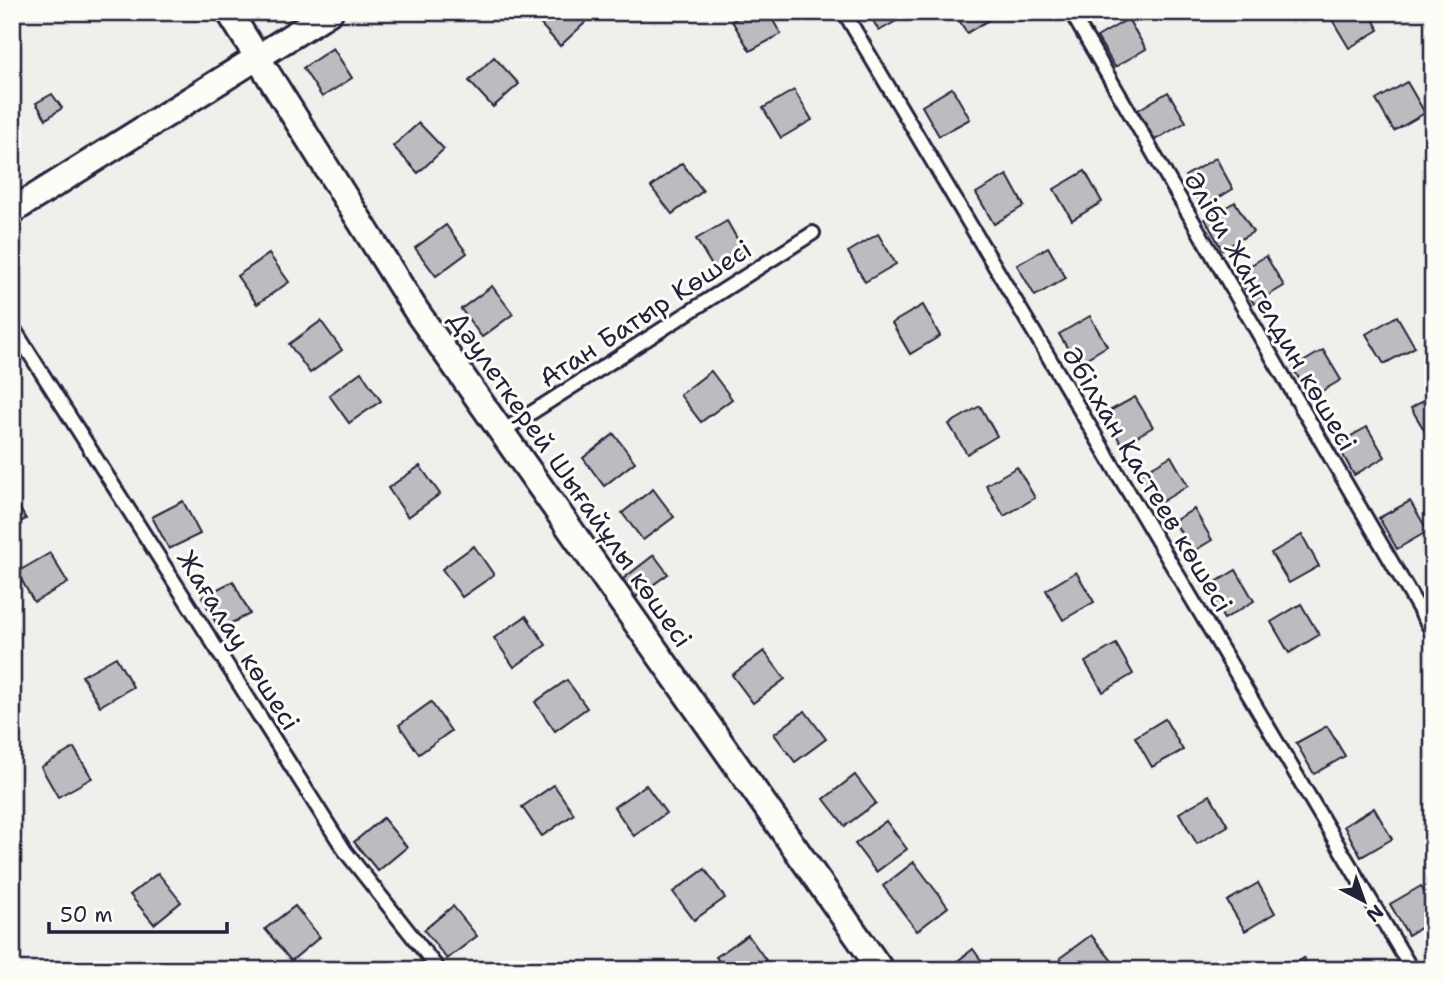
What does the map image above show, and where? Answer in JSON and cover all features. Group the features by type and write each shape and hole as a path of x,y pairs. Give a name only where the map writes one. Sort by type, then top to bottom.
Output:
{"street":[{"name":"Дәулеткерей Шығайұлы көшесі","path":"229,12 417,312 881,970"},
{"path":"12,211 330,12"}],"lane":[{"name":"Әбілхан Қастеев көшесі","path":"844,12 1412,970"},
{"name":"Әліби Жангелдин көшесі","path":"1071,12 1433,633"},
{"name":"Атан Батыр Көшесі","path":"503,432 813,233"},
{"name":"Жағалау көшесі","path":"12,326 345,851 439,970"}],"building":[{"path":"543,12 577,12 586,22 560,46 536,19"},
{"path":"747,12 768,12 781,34 750,51 732,21"},
{"path":"868,12 910,12 910,13 879,31"},
{"path":"954,12 996,12 997,15 967,33"},
{"path":"1340,12 1369,12 1379,30 1349,48 1331,18"},
{"path":"1128,19 1146,49 1115,67 1097,37"},
{"path":"333,48 352,78 322,97 303,68"},
{"path":"494,57 519,84 493,107 469,81"},
{"path":"1407,82 1425,113 1394,131 1376,100"},
{"path":"952,88 970,119 939,136 922,106"},
{"path":"794,90 812,120 781,138 763,108"},
{"path":"1168,92 1186,122 1155,140 1138,110"},
{"path":"52,94 62,108 46,119 36,103"},
{"path":"419,123 444,149 418,173 393,146"},
{"path":"1216,158 1233,189 1203,207 1185,176"},
{"path":"682,163 703,191 672,214 651,187"},
{"path":"1085,171 1102,202 1072,220 1054,189"},
{"path":"1007,175 1024,206 994,224 976,193"},
{"path":"1235,202 1253,232 1222,250 1205,219"},
{"path":"727,221 744,251 714,269 696,239"},
{"path":"446,225 467,253 436,276 415,248"},
{"path":"878,234 896,264 865,282 848,252"},
{"path":"1048,247 1066,278 1035,296 1017,265"},
{"path":"269,254 289,282 257,304 237,276"},
{"path":"1266,256 1284,286 1254,304 1236,274"},
{"path":"492,286 513,314 482,337 461,309"},
{"path":"923,305 940,336 910,354 892,323"},
{"path":"1090,316 1107,346 1077,364 1059,334"},
{"path":"1397,316 1415,347 1384,364 1366,334"},
{"path":"321,321 342,350 310,373 289,344"},
{"path":"1323,350 1341,380 1310,398 1293,368"},
{"path":"711,371 732,399 701,422 680,395"},
{"path":"361,372 381,401 349,423 329,395"},
{"path":"1433,395 1433,436 1429,438 1411,408"},
{"path":"1135,397 1153,427 1122,445 1104,414"},
{"path":"980,406 997,436 967,454 949,424"},
{"path":"1367,427 1385,457 1354,475 1337,444"},
{"path":"614,434 635,462 604,486 583,458"},
{"path":"1171,456 1188,486 1158,504 1140,474"},
{"path":"420,466 440,494 408,517 388,488"},
{"path":"1017,467 1035,498 1004,516 986,485"},
{"path":"653,489 674,517 643,540 622,513"},
{"path":"12,495 26,519 12,526"},
{"path":"183,501 200,534 169,549 152,517"},
{"path":"1410,501 1428,531 1397,549 1379,518"},
{"path":"1194,509 1212,540 1192,552 1174,521"},
{"path":"1302,535 1319,566 1289,583 1271,553"},
{"path":"474,546 494,575 462,597 442,569"},
{"path":"50,553 68,583 34,602 17,572"},
{"path":"654,555 668,574 636,597 623,579"},
{"path":"1236,570 1254,601 1224,619 1206,588"},
{"path":"1076,572 1094,602 1063,620 1046,590"},
{"path":"233,581 250,614 219,629 202,597"},
{"path":"1301,604 1319,635 1289,653 1271,622"},
{"path":"526,616 546,645 514,667 494,638"},
{"path":"1116,644 1133,674 1103,692 1085,662"},
{"path":"764,651 785,679 753,703 732,675"},
{"path":"116,657 133,687 100,706 82,676"},
{"path":"567,680 587,708 555,731 535,702"},
{"path":"431,702 451,731 419,754 399,725"},
{"path":"805,711 826,739 795,762 774,734"},
{"path":"1165,719 1183,750 1152,767 1135,737"},
{"path":"1327,726 1345,756 1314,774 1296,743"},
{"path":"74,748 92,778 58,797 41,767"},
{"path":"855,775 876,803 845,826 824,799"},
{"path":"554,785 574,814 542,836 522,807"},
{"path":"646,785 666,813 634,836 614,807"},
{"path":"1210,795 1228,826 1197,844 1179,813"},
{"path":"1374,808 1392,839 1361,857 1344,826"},
{"path":"383,818 407,847 378,871 354,842"},
{"path":"886,821 907,849 876,872 855,844"},
{"path":"914,862 948,907 917,931 883,886"},
{"path":"705,869 725,898 694,920 673,892"},
{"path":"158,873 181,902 154,924 130,895"},
{"path":"1258,883 1275,913 1245,931 1227,901"},
{"path":"1421,886 1433,907 1433,920 1408,935 1390,904"},
{"path":"295,906 320,937 291,961 265,929"},
{"path":"453,906 477,936 447,959 424,930"},
{"path":"748,935 768,963 759,970 725,970 716,957"},
{"path":"1091,935 1113,962 1103,970 1069,970 1060,958"},
{"path":"973,949 988,970 946,970"},
{"path":"1304,958 1310,970 1283,970"}]}
